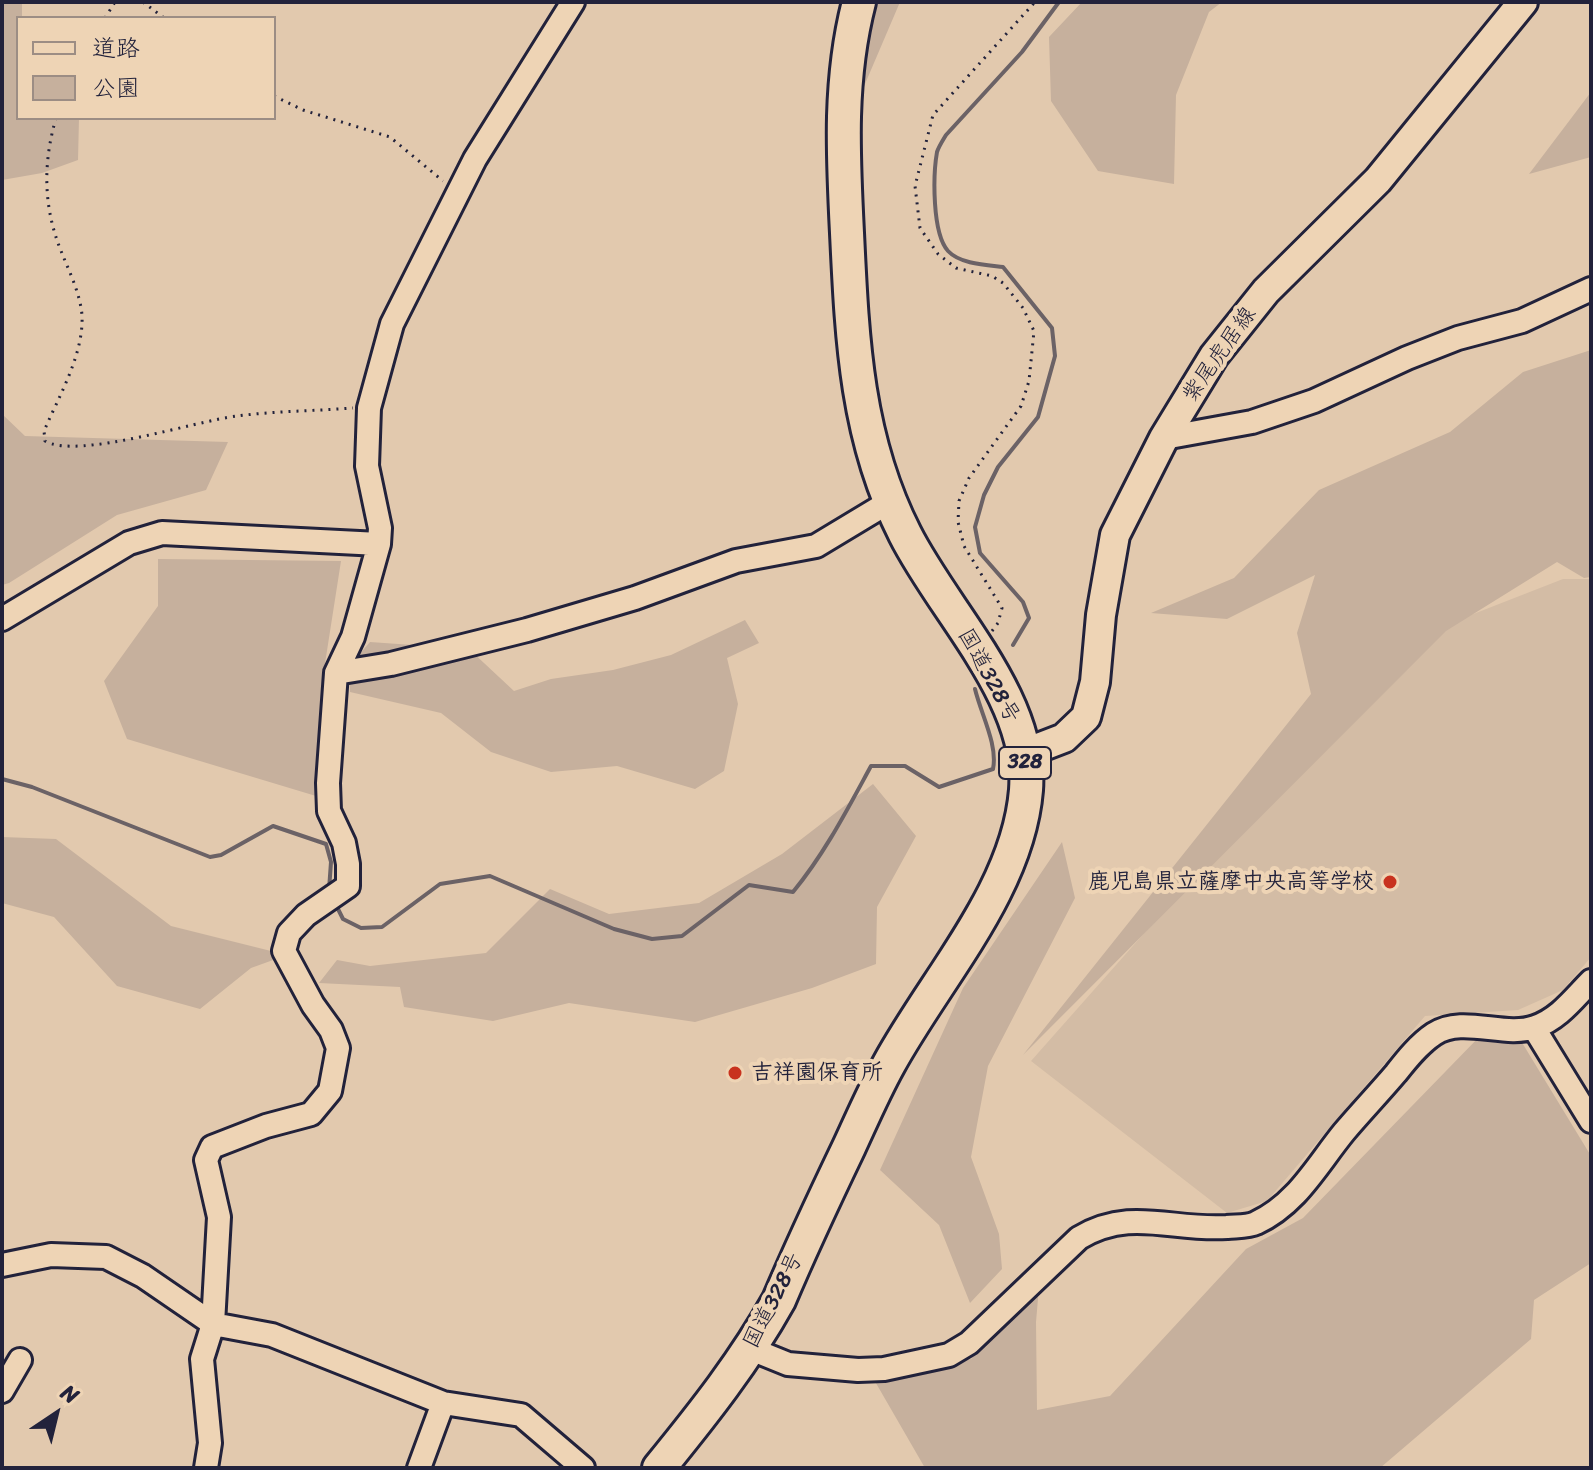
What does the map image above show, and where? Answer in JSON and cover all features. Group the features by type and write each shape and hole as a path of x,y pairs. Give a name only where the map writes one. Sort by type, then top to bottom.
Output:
{"highway":[{"name":"国道328号","path":"659,1468 751,1349 779,1300 885,1071 909,1027 998,888 1012,859 1023,821 1027,785 1025,753 1016,721 977,650 923,569 889,502 865,429 855,360 848,263 843,104 845,69 859,2"}],"main road":[{"name":"紫尾虎居線","path":"1025,753 1064,738 1086,717 1095,682 1101,615 1115,535 1164,438 1214,356 1266,291 1378,180 1523,2"}],"street":[{"path":"206,1468 210,1443 202,1359 213,1324 219,1217 206,1160 212,1147 266,1126 311,1114 330,1091 338,1048 331,1030 313,1005 284,951 289,933 306,915 348,886 344,843 329,811 328,783 336,673 353,637 379,544 380,528 367,466 369,408 392,324 456,193 573,2"},
{"path":"1164,438 1252,422 1302,405 1407,358 1458,338 1522,321 1591,289"},
{"path":"336,673 391,664 527,630 635,598 736,561 816,546 889,502"},
{"path":"2,619 129,543 162,533 379,544"},
{"path":"751,1349 788,1364 858,1370 884,1369 949,1355 969,1343 1079,1238 1096,1228 1114,1222 1217,1227 1253,1225 1296,1195 1343,1134 1421,1044 1436,1032 1462,1027 1534,1028 1557,1015 1591,981"},
{"path":"1534,1028 1591,1121"},
{"path":"2,1265 51,1255 106,1257 143,1276 213,1324 287,1340 443,1403 521,1415 583,1468"},
{"path":"2,1391 20,1360"},
{"path":"419,1468 443,1403"}],"path":[{"path":"143,2 161,16"},
{"path":"977,650 998,623 1002,608 964,546 958,522 959,501 969,478 1021,406 1029,381 1034,331 1023,308 1003,283 992,276 956,268 938,254 920,228 915,186 933,115 1035,2"},
{"path":"276,97 303,110 390,137 456,193"},
{"path":"55,120 48,148 45,190 54,235 80,300 82,318 78,345 44,431 45,441 54,446 91,445 232,417 369,408"}],"shaded area":[{"name":"鹿児島県立薩摩中央高等学校","path":"1563,579 1591,579 1591,957 1563,990 1518,1010 1425,1016 1267,1201 1227,1213 1031,1061 1255,808 1435,629"}],"green space":[{"path":"2,2 22,2 22,16 16,16 16,120 79,120 78,160 42,173 2,180"},
{"path":"870,2 900,2 859,98"},
{"path":"1082,2 1222,2 1209,12 1176,95 1174,184 1098,171 1051,101 1049,37"},
{"path":"1591,92 1591,157 1529,174"},
{"path":"1591,350 1591,577 1584,578 1557,562 1446,631 1023,1055 1311,694 1297,633 1315,575 1227,619 1151,613 1234,578 1319,490 1450,432 1523,372"},
{"path":"2,414 25,436 228,442 206,490 117,515 2,585"},
{"path":"158,559 341,561 321,689 323,735 316,796 127,739 104,681 158,606"},
{"path":"745,620 759,643 727,658 738,704 724,771 695,789 617,766 551,772 491,752 441,713 350,692 350,665 370,642 469,649 514,691 551,679 613,670 671,655"},
{"path":"873,784 916,836 877,907 876,964 812,988 695,1022 569,1003 493,1021 404,1007 400,987 319,983 337,960 370,966 486,953 550,889 609,914 699,903 782,854"},
{"path":"2,837 56,839 171,926 287,955 251,968 200,1009 117,986 54,917 2,903"},
{"path":"1062,842 1075,898 988,1066 971,1157 999,1234 1002,1269 970,1303 939,1225 880,1170 963,988"},
{"path":"1481,1035 1518,1036 1591,1156 1591,1263 1534,1300 1531,1339 1380,1468 925,1468 873,1378 971,1359 1039,1287 1036,1322 1037,1410 1110,1396 1246,1249 1303,1218"}],"waterway":[{"path":"1013,645 1029,618 1023,602 980,553 975,527 984,495 998,467 1038,417 1055,356 1052,328 1003,267 966,261 948,251 936,218 936,162 946,135 1022,52 1059,2"},
{"path":"336,905 343,919 361,928 382,927 440,884 490,876 614,929 652,939 682,936 749,885 793,892 825,847 871,766 905,766 939,787 993,769 991,740 975,689"},
{"path":"2,779 32,787 210,857 221,855 273,826 326,844 331,862 329,890"}],"place":[{"name":"鹿児島県立薩摩中央高等学校","path":"1390,882"},
{"name":"吉祥園保育所","path":"735,1073"}]}
